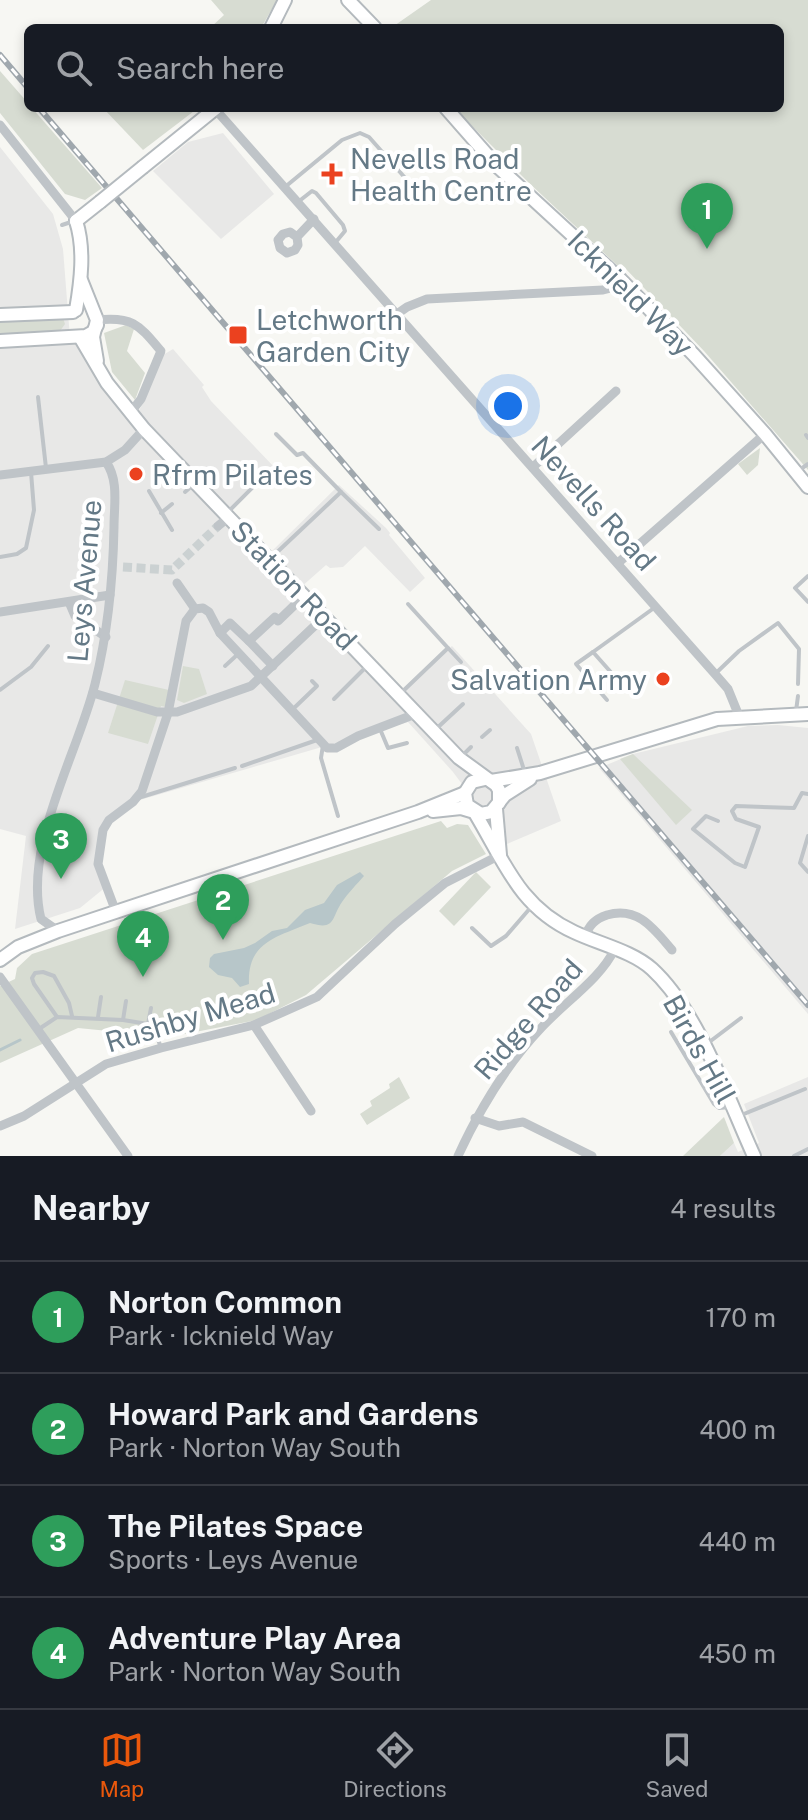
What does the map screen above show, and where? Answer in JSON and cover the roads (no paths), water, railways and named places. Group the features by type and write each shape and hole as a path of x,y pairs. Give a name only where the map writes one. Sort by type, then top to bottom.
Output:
{"street":[{"path":"273,24 285,0"},
{"path":"348,0 371,24"},
{"path":"76,221 211,112"},
{"name":"Nevells Road","path":"219,112 728,689 739,716"},
{"name":"Icknield Way","path":"450,112 496,165 621,280 694,355 808,487"},
{"path":"0,125 76,221 80,233 81,280 70,325 78,336"},
{"path":"297,237 314,219"},
{"path":"81,280 96,319 94,342 98,370"},
{"path":"397,314 427,299 603,290 615,287 621,280"},
{"path":"0,315 85,308 96,319 129,320 140,326 161,351 141,399 131,412"},
{"path":"0,341 90,335 96,319"},
{"name":"Station Road","path":"78,336 98,370 144,429 459,758 488,780"},
{"path":"533,467 616,391"},
{"name":"Leys Avenue","path":"58,931 41,919 36,899 36,869 44,834 93,693 106,637 110,595 118,567 115,477 106,462 125,450 144,429"},
{"path":"618,563 765,434"},
{"path":"0,475 106,462"},
{"path":"218,526 227,515"},
{"path":"177,583 195,609"},
{"path":"0,612 110,595"},
{"path":"249,641 275,617 278,621 305,595"},
{"path":"69,602 75,616 106,637"},
{"path":"195,609 207,610 220,633 327,748 336,748 379,727 418,713"},
{"path":"116,912 98,857 106,823 142,791 168,713 186,621 195,609"},
{"path":"93,693 168,713 251,686 325,616"},
{"path":"220,633 230,623 273,666"},
{"path":"0,960 18,947 58,931 418,812 466,790 478,779 540,773 698,724 739,716 802,714"},
{"name":"Station Road","path":"459,758 466,790"},
{"path":"418,812 461,808 486,814 513,788 540,773"},
{"path":"488,780 499,790 497,806"},
{"path":"466,790 467,805 473,812"},
{"name":"Birds Hill","path":"497,806 500,855"},
{"name":"Birds Hill","path":"473,812 514,882 533,905 557,923 638,959 652,969 686,1012 754,1156"},
{"name":"Rushby Mead","path":"0,1126 24,1116 106,1064 254,1025 317,997 395,924 445,883 500,855"},
{"name":"Birds Hill","path":"585,937 588,928 597,919 628,913 649,923 672,950"},
{"name":"Ridge Road","path":"458,1156 475,1118 512,1061 596,974 614,950"},
{"path":"0,977 128,1156"},
{"path":"254,1025 311,1111"},
{"name":"Ridge Road","path":"475,1118 499,1126 523,1122 573,1152 592,1156"}],"lane":[{"path":"285,187 340,138 360,133 369,137 414,188"},
{"path":"298,202 312,191 316,193 343,225 345,231 335,243"},
{"path":"62,225 76,221"},
{"path":"38,397 46,470"},
{"path":"276,434 297,455 303,453 379,529"},
{"path":"796,472 808,464"},
{"path":"0,557 17,554 26,548 34,510 31,472"},
{"path":"227,515 264,476"},
{"path":"185,492 196,482"},
{"path":"149,491 172,530"},
{"path":"270,559 341,492"},
{"path":"161,513 172,504"},
{"path":"808,576 795,588 808,602"},
{"path":"408,604 461,662"},
{"path":"607,700 576,664 656,606"},
{"path":"715,674 739,651 778,623 799,649 798,684"},
{"path":"0,690 31,667 48,646"},
{"path":"400,694 448,648"},
{"path":"593,652 624,687"},
{"path":"225,666 239,653"},
{"path":"334,699 369,664"},
{"path":"291,711 317,686 312,681"},
{"path":"798,696 802,714"},
{"path":"434,731 463,704"},
{"path":"379,727 388,748 407,743"},
{"path":"482,737 490,730"},
{"path":"242,766 321,741 321,758 338,816"},
{"path":"459,758 471,747"},
{"path":"517,748 526,776"},
{"path":"137,798 235,768"},
{"path":"718,821 706,816 693,829 735,863 745,867 759,827 736,819 732,811 736,806 794,808 802,793 808,794"},
{"path":"808,836 800,863 808,872"},
{"path":"472,928 491,946 506,936 533,905"},
{"path":"57,1017 34,984 32,978 35,973 54,976 69,1003 72,1016"},
{"path":"98,1017 101,997"},
{"path":"123,1020 126,1001"},
{"path":"148,1024 151,1008"},
{"path":"37,1030 57,1017 123,1020 154,1028 161,1048"},
{"path":"704,1046 741,1018"},
{"path":"671,1032 719,1108 735,1112 805,1089"},
{"path":"794,1156 808,1149"}],"waterway":[{"path":"0,1050 20,1040"}],"tunnel":[{"path":"123,567 172,570 218,526"}],"railway":[{"path":"0,55 24,83"},
{"path":"42,112 808,1005"}],"place":[{"name":"Nevells Road Health Centre","path":"332,174"},
{"name":"Norton Common","path":"707,249"},
{"name":"Letchworth Garden City","path":"238,335"},
{"name":"Rfrm Pilates","path":"136,474"},
{"name":"Salvation Army","path":"663,679"},
{"name":"The Pilates Space","path":"61,879"},
{"name":"Howard Park and Gardens","path":"223,940"},
{"name":"Adventure Play Area","path":"143,977"}]}
